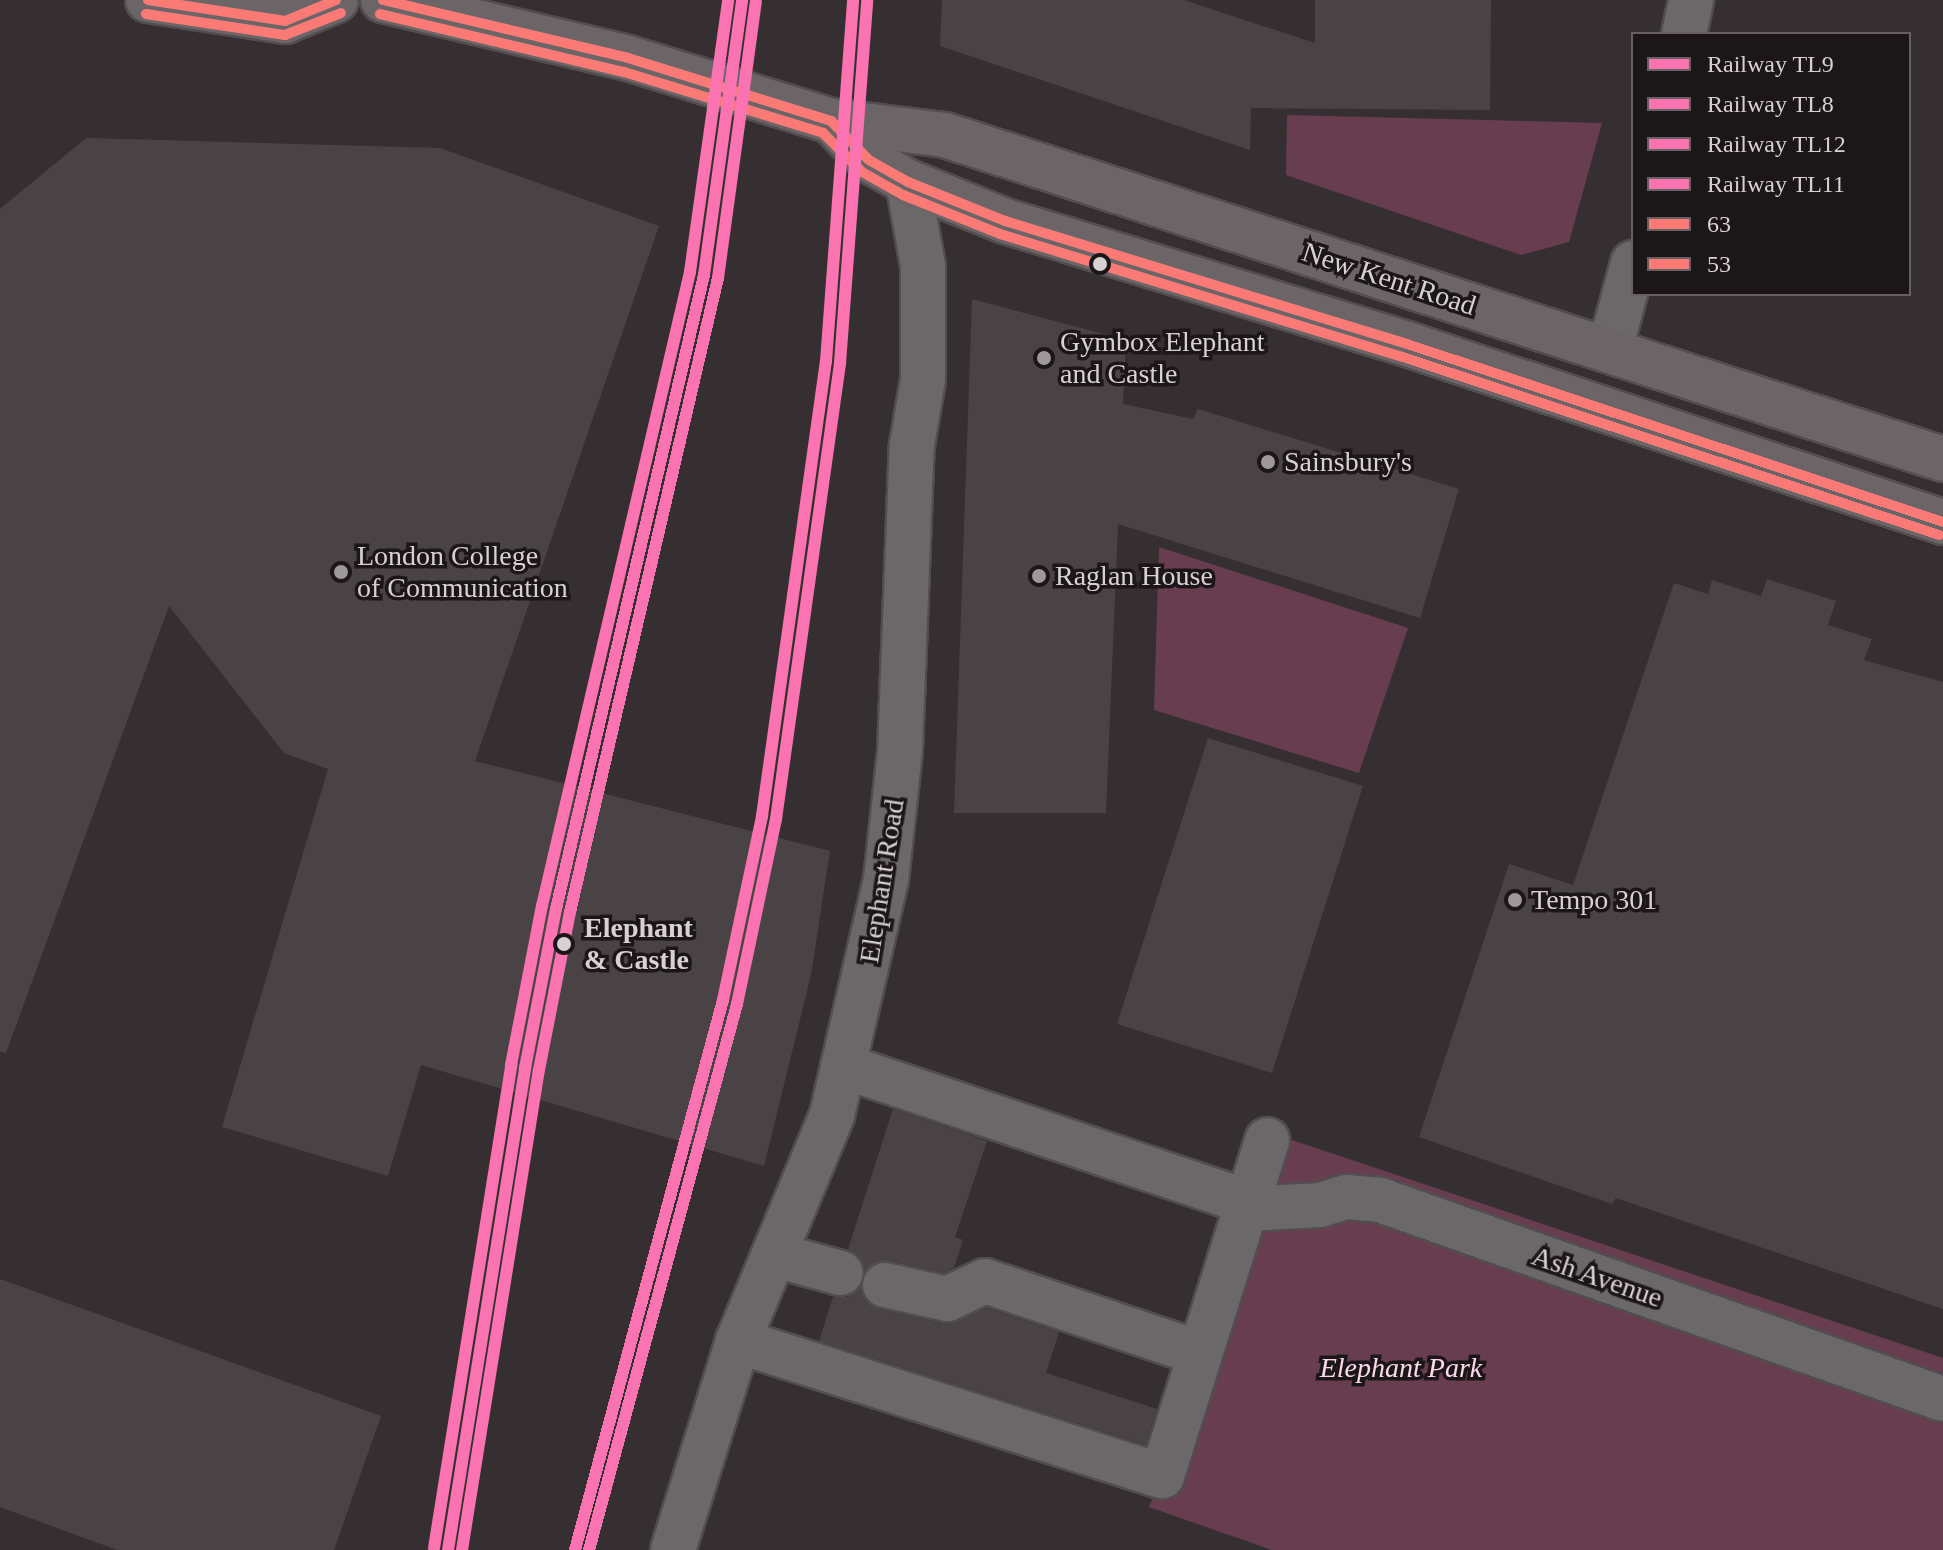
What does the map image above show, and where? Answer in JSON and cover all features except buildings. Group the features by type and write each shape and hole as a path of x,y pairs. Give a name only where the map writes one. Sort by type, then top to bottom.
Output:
{"highway":[{"path":"148,0 285,21 336,0"},
{"name":"New Kent Road","path":"383,0 628,58 831,121 945,135 1943,459"},
{"name":"New Kent Road","path":"831,121 869,160 908,182 1143,267 1422,349 1943,522"}],"street":[{"path":"1684,32 1691,0"},
{"name":"Elephant Road","path":"673,1550 738,1341 832,1115 880,915 900,751 912,445 923,379 924,314 919,227 908,182"},
{"path":"1610,349 1631,270"},
{"name":"Ash Avenue","path":"843,1066 1265,1208 1320,1205 1347,1197 1380,1200 1943,1399"},
{"path":"738,1341 1162,1476 1267,1140"},
{"path":"775,1255 841,1273"},
{"path":"885,1285 947,1299 985,1281 1199,1353"}],"green space":[{"path":"1287,115 1602,123 1569,242 1521,255 1286,175"},
{"path":"1159,547 1408,628 1359,773 1154,710"},
{"name":"Elephant Park","path":"1286,1138 1943,1358 1943,1550 1272,1550 1149,1507 1225,1321"}],"rail line":[{"name":"TL11","path":"434,1548 511,1065 542,906 690,272 728,0"},
{"name":"TL12","path":"448,1550 525,1068 556,909 704,275 742,0"},
{"name":"TL9","path":"575,1550 723,1000 762,816 826,361 853,0"},
{"name":"TL8","path":"589,1550 737,1004 776,819 840,363 867,1"},
{"name":"TL8","path":"462,1550 539,1070 570,912 718,278 756,2"}],"transit line":[{"name":"63","path":"148,0 285,21 336,0"},
{"name":"63","path":"383,0 628,58 831,121 869,160 908,182 1005,221 1407,344 1943,522"},
{"name":"53","path":"146,14 285,35 341,13"},
{"name":"53","path":"380,14 624,72 823,133 862,172 903,195 1000,234 1403,357 1939,535"}],"place":[{"name":"Gymbox Elephant and Castle","path":"1044,358"},
{"name":"Sainsbury's","path":"1268,462"},
{"name":"London College of Communication","path":"341,572"},
{"name":"Raglan House","path":"1039,576"},
{"name":"Tempo 301","path":"1515,900"},
{"name":"Elephant & Castle","path":"564,944"}]}
